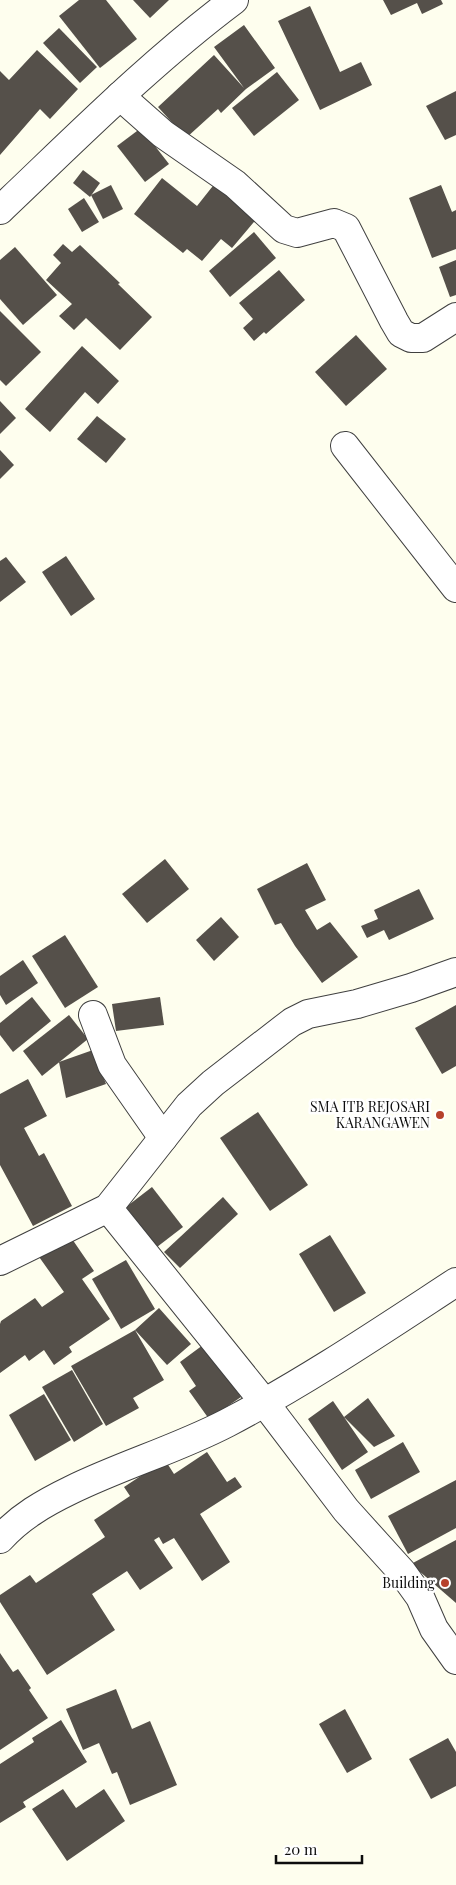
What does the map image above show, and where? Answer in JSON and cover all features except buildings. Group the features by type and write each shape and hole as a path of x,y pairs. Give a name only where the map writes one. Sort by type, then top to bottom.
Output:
{"street":[{"path":"0,210 120,96 194,31 220,4"},
{"path":"120,96 163,134 235,184 284,229 297,232 334,223 346,228 394,321 405,335 410,338 424,338 456,317"},
{"path":"345,446 456,588"},
{"path":"0,1261 108,1208 189,1105 213,1083 292,1022 308,1014 357,1004 456,972"},
{"path":"93,1015 112,1065 163,1138"},
{"path":"108,1208 264,1402 346,1510 402,1572 420,1597 434,1629 456,1660"},
{"path":"0,1539 11,1527 43,1504 119,1468 181,1444 226,1423 301,1382 456,1282"}],"place":[{"name":"SMA ITB REJOSARI KARANGAWEN","path":"440,1115"},
{"name":"Building","path":"445,1583"}]}
